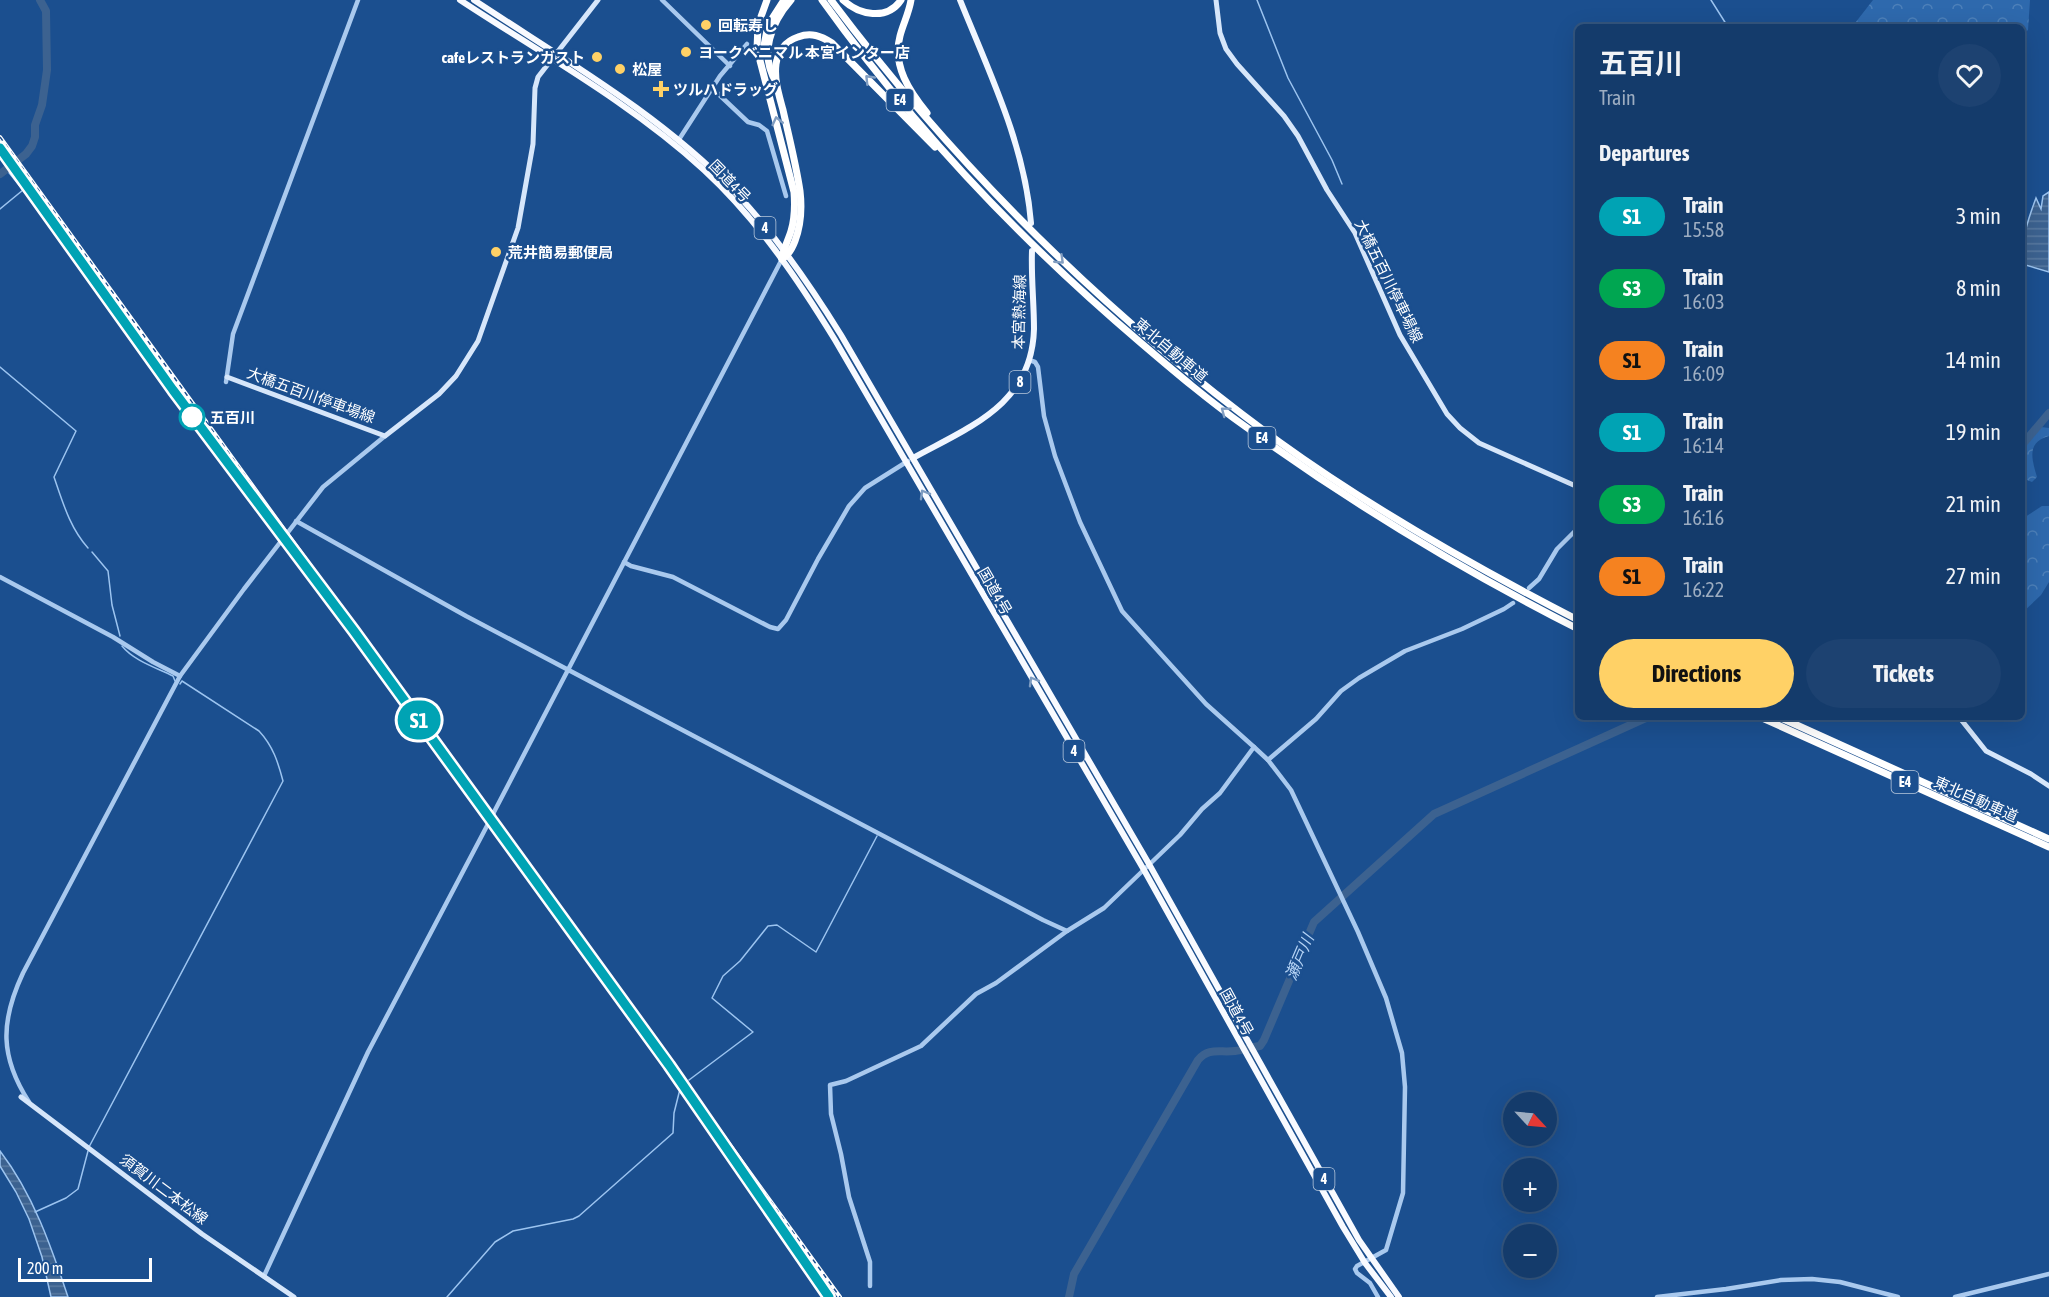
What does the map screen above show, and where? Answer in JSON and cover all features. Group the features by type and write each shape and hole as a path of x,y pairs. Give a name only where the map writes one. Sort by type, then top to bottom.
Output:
{"highway":[{"name":"国道4号","path":"460,0 619,95 678,141 737,194 830,318 913,458 1146,867 1243,1039 1343,1227 1391,1297"},
{"name":"国道4号","path":"474,0 643,120 687,155 784,255 1146,867"},
{"path":"767,0 761,16 758,49 794,192 793,224 784,255"},
{"path":"761,62 768,25 784,0"},
{"path":"777,84 771,73 768,59 769,42 776,19 791,0"},
{"name":"東北自動車道","path":"822,0 902,102 1055,267 1119,324 1245,427 1345,495 1457,564 1575,627"},
{"name":"東北自動車道","path":"831,0 896,83 987,192 1123,318 1194,377 1280,442 1415,530 1575,618"},
{"path":"843,0 860,10 876,14 889,11 900,0"},
{"path":"911,0 898,43 902,74 921,105 987,192"},
{"path":"784,255 800,226 800,192 777,84 777,58 793,38 807,34 826,39 857,67 954,166 987,192"},
{"name":"東北自動車道","path":"1767,720 2049,847"},
{"name":"東北自動車道","path":"1786,720 2049,839"},
{"name":"国道4号","path":"1368,1261 1399,1297"}],"main road":[{"name":"大橋五百川停車場線","path":"227,380 385,436 411,417 450,382 461,370 478,341 518,228 533,144 535,88 538,77 598,0"},
{"path":"960,0 1013,136 1026,185 1031,223"},
{"name":"大橋五百川停車場線","path":"1216,0 1220,33 1226,48 1237,64 1284,116 1298,136 1327,190 1354,233 1402,338 1447,414 1479,443 1575,486"},
{"name":"本宮熱海線","path":"913,458 987,416 1002,405 1018,384 1029,360 1034,330 1032,251"},
{"path":"1961,720 1986,752 2031,774 2049,786"},
{"name":"須賀川二本松線","path":"21,1097 202,1234 294,1297"}],"street":[{"path":"227,380 233,334 358,0"},
{"path":"662,0 729,66"},
{"path":"678,141 720,76 747,44"},
{"path":"712,88 748,122 759,125 767,131 786,196"},
{"path":"264,1276 368,1052 784,255"},
{"path":"1029,360 1035,362 1038,367 1044,416 1070,498 1122,611 1206,704 1268,759 1291,790 1386,998 1402,1053 1405,1075 1402,1192 1386,1250 1357,1266 1356,1272 1370,1283 1378,1297"},
{"path":"29,1102 13,1076 6,1053 5,1024 10,1001 22,973 180,675 323,488 385,436"},
{"path":"624,562 673,577 778,629 786,620 849,506 865,488 913,458"},
{"path":"296,521 414,588 567,670 1067,931"},
{"path":"1529,588 1539,579 1557,549 1575,531"},
{"path":"0,577 180,675"},
{"path":"1268,759 1316,719 1341,691 1359,678 1405,651 1462,629 1513,603"},
{"path":"870,1286 870,1262 849,1197 831,1114 830,1085 846,1081 921,1046 976,994 996,983 1067,931 1104,908 1220,793 1254,747"},
{"path":"1955,1297 2049,1274"},
{"path":"1657,1297 1781,1280 1812,1279 1840,1282 1898,1297"}],"green space":[{"path":"1873,0 2030,0 2028,30 2025,32 2025,24 1854,24"},
{"path":"2041,427 2049,428 2049,436 2037,443 2032,452 2037,477 2032,482 2025,479 2025,445"},
{"path":"2042,506 2049,506 2049,582 2041,595 2025,610 2025,517"}],"shaded area":[{"path":"2049,192 2049,272 2025,265 2026,230 2036,198 2041,209 2043,196"},
{"path":"0,1151 32,1203 68,1297 51,1297 42,1257 29,1219 0,1166"}],"waterway":[{"name":"五百川","path":"0,174 26,154 35,137 35,125 42,105 47,70 46,11 40,0"},
{"path":"1257,0 1288,78 1332,160 1342,184"},
{"path":"1711,0 1726,24"},
{"path":"0,209 23,190 6,169"},
{"path":"0,367 76,431 54,477 72,524 88,548"},
{"name":"瀬戸川","path":"2025,441 2049,413"},
{"path":"92,552 108,571 112,605 120,636"},
{"path":"122,646 139,660 173,676 175,681"},
{"path":"89,1147 283,781 274,754 259,731 182,681 180,684"},
{"path":"1628,720 1630,725"},
{"name":"瀬戸川","path":"1069,1297 1074,1274 1198,1060 1206,1053 1260,1046 1264,1040 1314,922 1434,814 1641,720"},
{"path":"689,1080 753,1032 712,998 723,976 740,961 768,926 777,925 816,952 877,836"},
{"path":"447,1297 495,1242 513,1231 579,1216 673,1133 674,1113 680,1089"},
{"path":"35,1212 66,1198 78,1189 88,1151"}],"railway":[{"path":"0,137 840,1297"}],"train":[{"name":"S1","path":"0,148 245,489 354,631 669,1065 829,1297"}],"place":[{"name":"回転寿し","path":"706,25"},
{"name":"ヨークベニマル 本宮インター店","path":"686,52"},
{"name":"cafeレストランガスト","path":"597,57"},
{"name":"松屋","path":"620,69"},
{"name":"ツルハドラッグ","path":"661,89"},
{"name":"荒井簡易郵便局","path":"496,252"},
{"name":"五百川","path":"192,417"}]}
